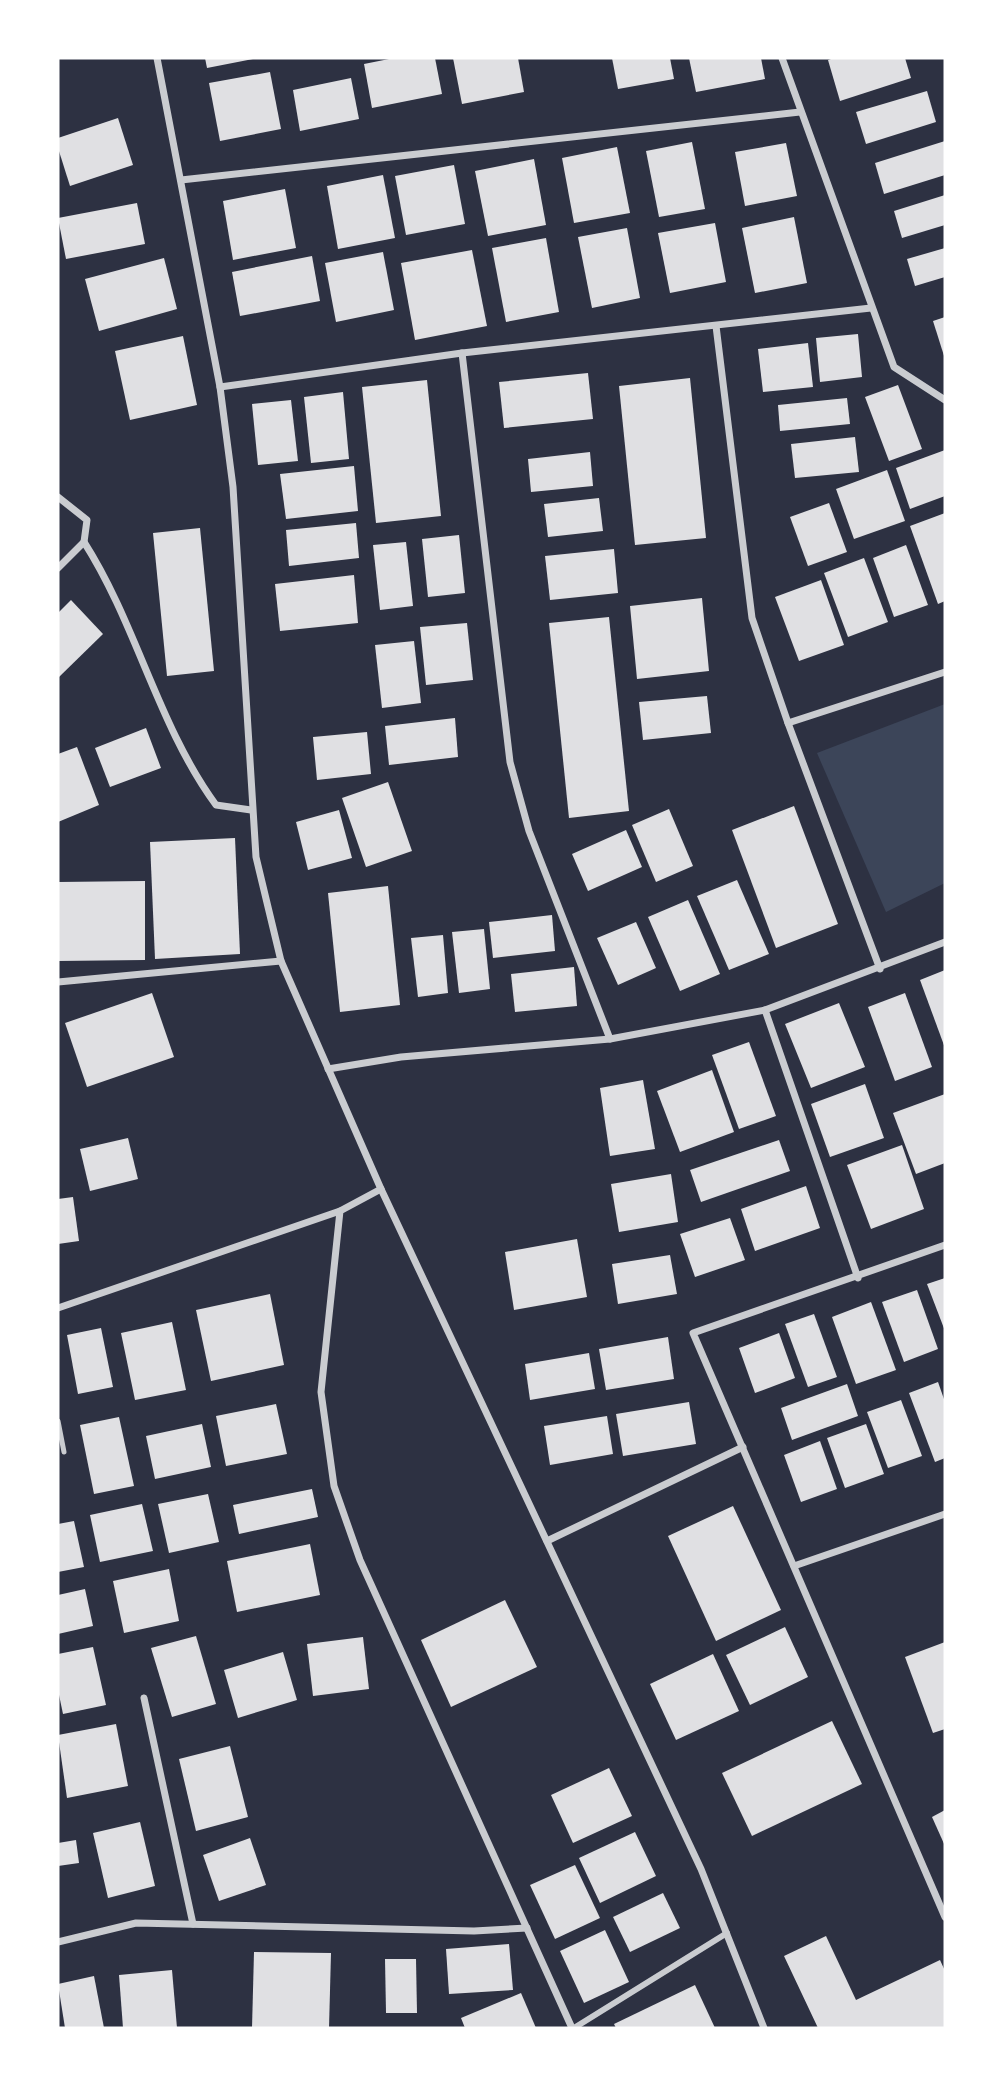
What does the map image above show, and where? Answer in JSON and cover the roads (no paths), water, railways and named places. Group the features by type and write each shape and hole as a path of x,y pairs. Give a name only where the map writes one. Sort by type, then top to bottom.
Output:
{"street":[{"path":"157,58 220,387 233,486 251,810 256,857 281,961 381,1189 695,1857 764,2028"},
{"path":"782,58 894,367 945,400"},
{"path":"181,180 800,112"},
{"path":"220,387 463,353 872,308"},
{"path":"716,327 752,618 788,723 880,969"},
{"path":"463,353 510,762 529,831 610,1039"},
{"path":"58,497 86,520 84,542 103,573 191,771 216,806 251,810"},
{"path":"58,568 84,542"},
{"path":"788,723 945,672"},
{"path":"328,1069 401,1057 610,1039 765,1010 880,969 945,942"},
{"path":"58,982 281,961"},
{"path":"765,1010 858,1278"},
{"path":"58,1308 340,1211 381,1189"},
{"path":"340,1211 321,1392 334,1486 360,1560 573,2028 727,1933"},
{"path":"945,1245 858,1278 694,1333 945,1917"},
{"path":"547,1541 743,1447"},
{"path":"794,1566 945,1514"},
{"path":"144,1698 193,1924"},
{"path":"58,1942 136,1923 474,1931 527,1928"}],"lane":[{"path":"58,1420 64,1452"}]}
